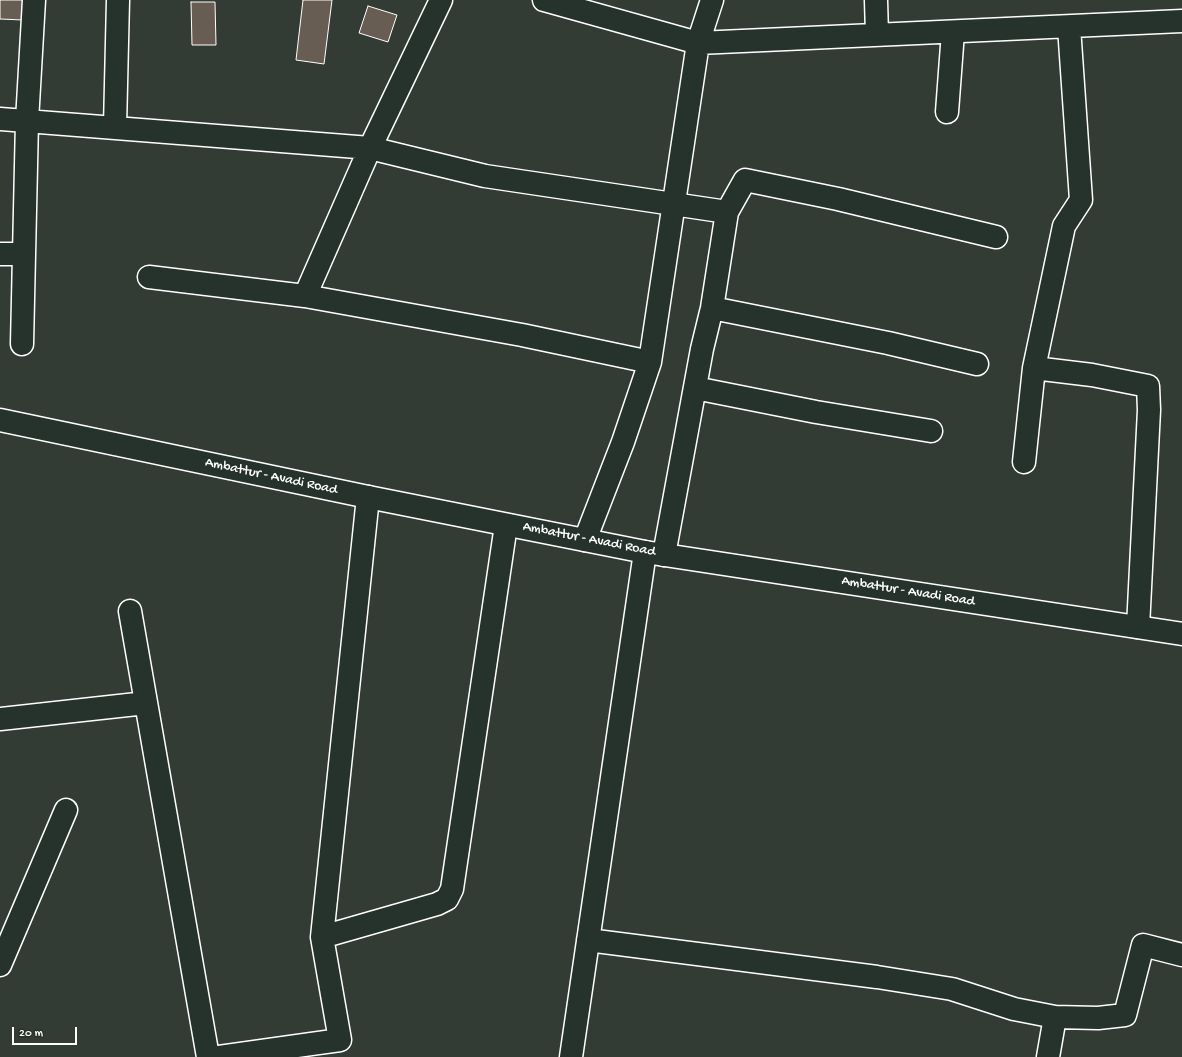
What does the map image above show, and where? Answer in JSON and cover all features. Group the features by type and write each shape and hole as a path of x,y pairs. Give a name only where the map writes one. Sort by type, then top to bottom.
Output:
{"street":[{"path":"22,344 27,121 34,0"},
{"path":"115,127 118,0"},
{"path":"305,296 370,148 441,0"},
{"path":"544,0 698,43 1182,21"},
{"path":"585,540 623,442 650,362 698,43 712,0"},
{"path":"876,0 877,35"},
{"path":"1024,462 1034,368 1064,226 1081,200 1069,27"},
{"path":"947,112 953,32"},
{"path":"0,119 370,148 485,176 727,212"},
{"path":"571,1057 588,940 655,553 695,388 712,308 727,212 745,180 838,198 996,237"},
{"path":"0,254 24,254"},
{"path":"149,277 305,296 522,335 650,362"},
{"path":"712,308 888,343 977,364"},
{"path":"1034,368 1092,375 1148,386 1149,410 1138,627"},
{"path":"695,388 816,412 931,431"},
{"name":"Ambattur - Avadi Road","path":"0,420 368,497 655,553 1182,634"},
{"path":"219,1057 341,1048 322,937 368,497"},
{"path":"322,937 437,904 447,899 452,889 506,525"},
{"path":"130,611 208,1057"},
{"path":"0,719 146,703"},
{"path":"0,965 66,810"},
{"path":"588,940 877,977 952,989 1014,1009 1055,1017 1098,1018 1125,1016 1143,945 1182,956"},
{"path":"1048,1057 1055,1017"}],"building":[{"path":"0,0 24,0 23,20 0,19"},
{"path":"303,0 332,0 324,64 296,60"},
{"path":"191,2 215,2 216,45 192,45"},
{"path":"368,6 397,15 388,42 359,33"}]}
